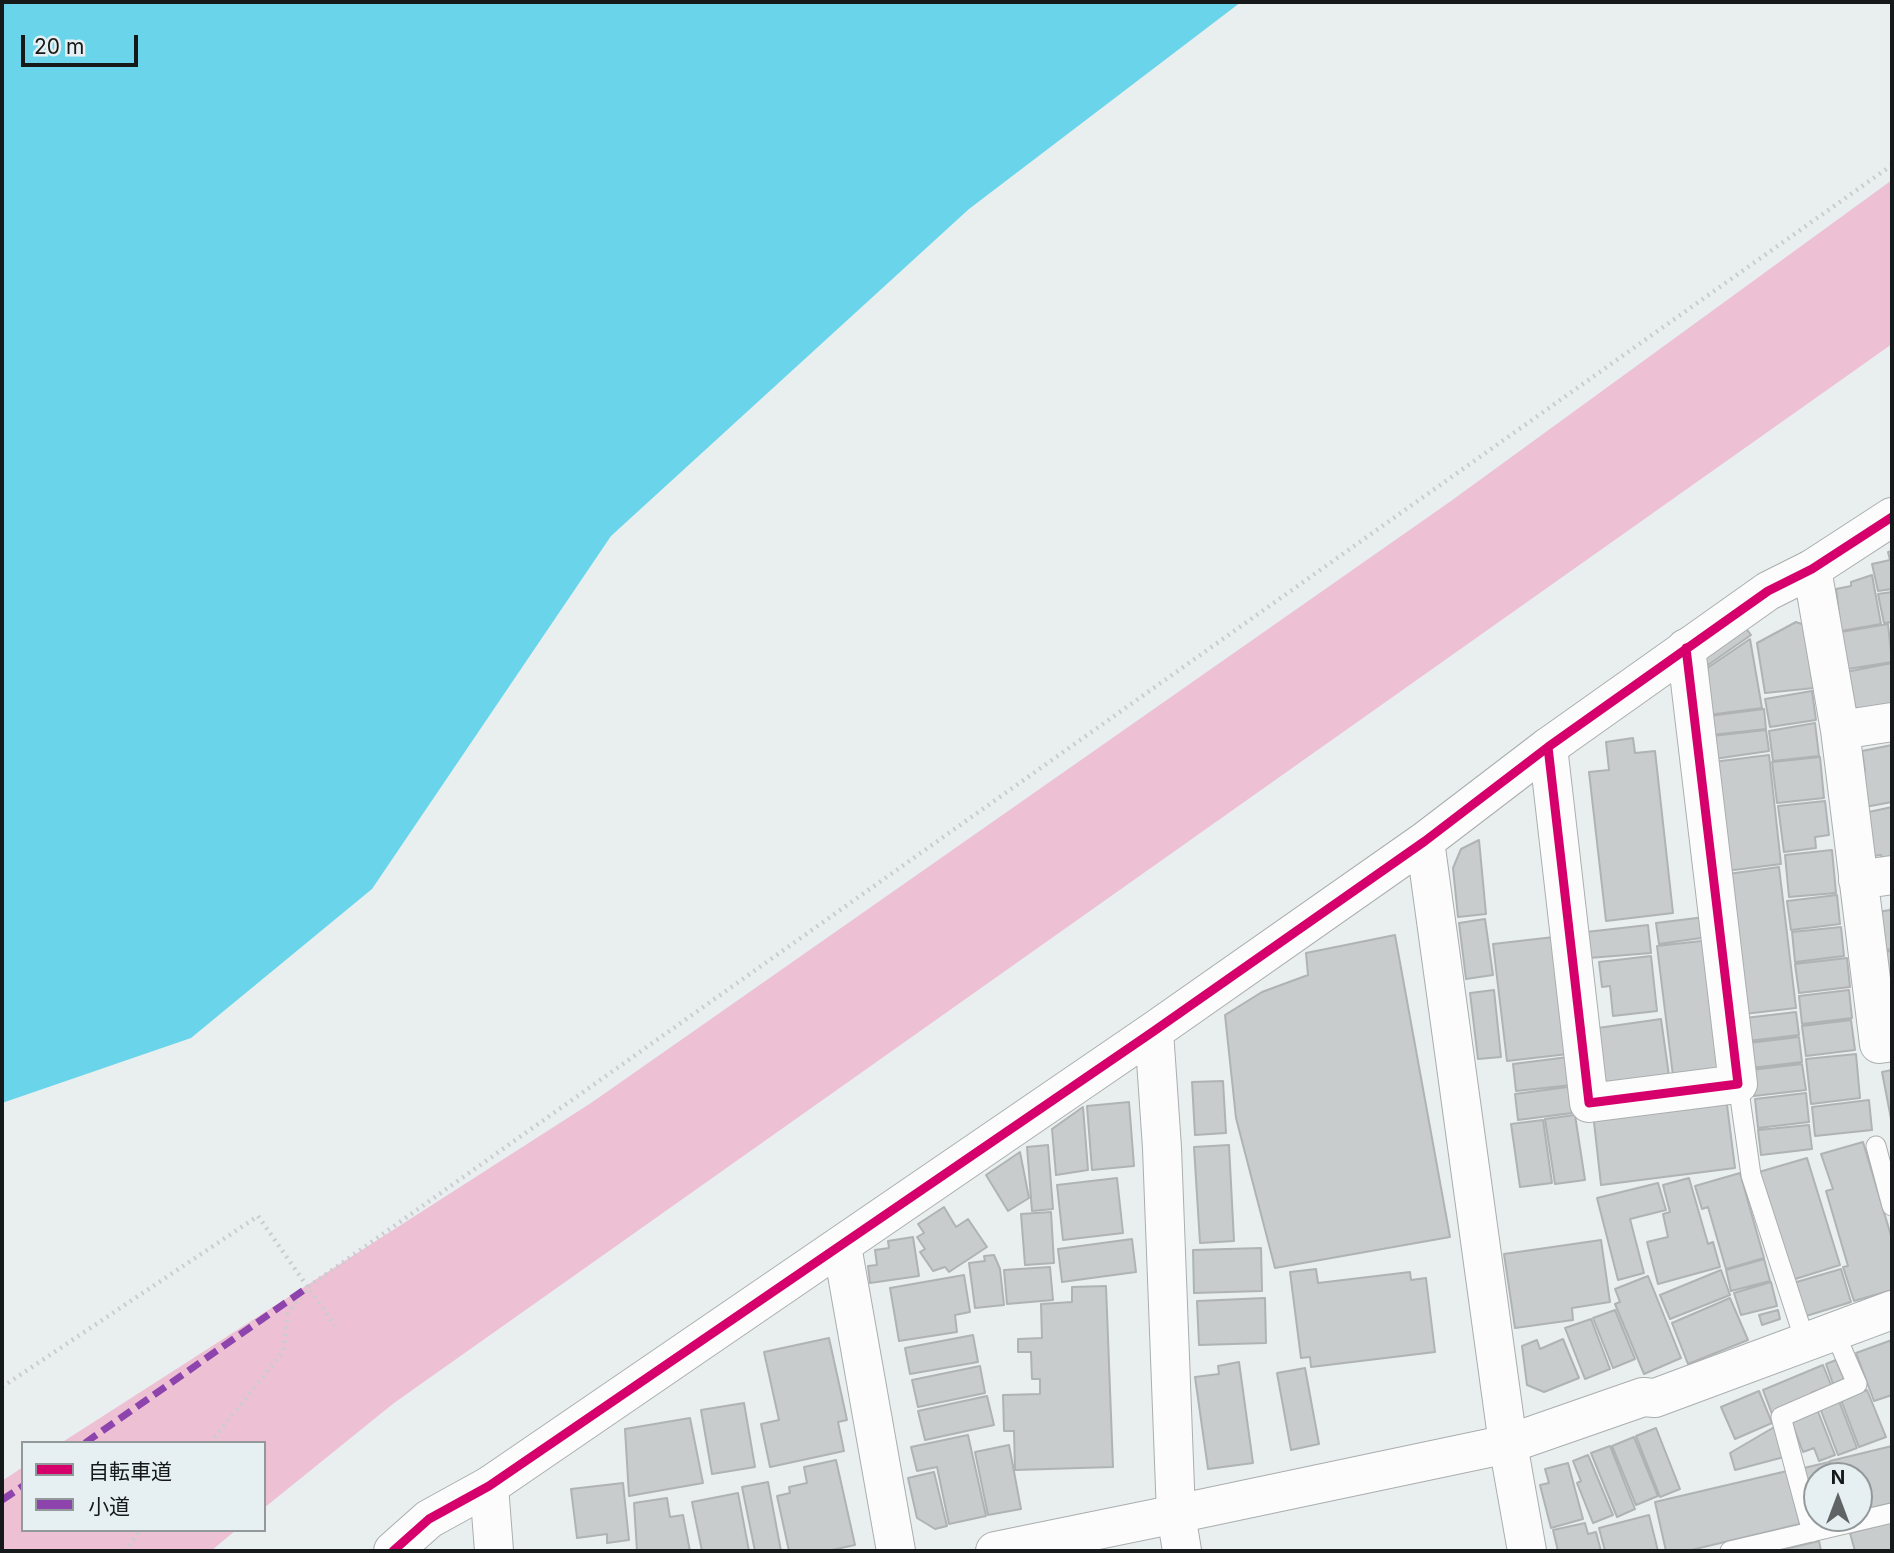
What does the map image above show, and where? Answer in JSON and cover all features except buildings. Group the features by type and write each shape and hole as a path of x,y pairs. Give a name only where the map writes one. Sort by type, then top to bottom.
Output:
{"street":[{"path":"393,1551 429,1519 489,1486 1154,1031 1425,841 1548,747 1768,591 1812,569 1892,517"},
{"path":"1812,569 1840,730 1875,878 1879,1044 1892,1042"},
{"path":"1548,747 1589,1103 1738,1084 1686,649"},
{"path":"1840,730 1892,722"},
{"path":"1425,841 1508,1444 1527,1551"},
{"path":"1154,1031 1162,1148 1176,1514 1182,1551"},
{"path":"842,1246 897,1551"},
{"path":"995,1551 1508,1444 1643,1397 1655,1398 1892,1310"},
{"path":"489,1486 494,1551"}],"lane":[{"path":"1738,1084 1751,1175 1819,1336 1857,1384 1781,1417 1803,1499"},
{"path":"1875,1146 1892,1206"},
{"path":"1873,1518 1892,1513"},
{"path":"1730,1551 1812,1532"}],"path":[{"path":"212,1441 282,1352 288,1313 308,1287 1892,165"},
{"path":"2,1387 258,1216 335,1326"},
{"path":"124,1551 139,1532"}],"shaded area":[{"path":"1892,180 1892,344 394,1403 266,1506 266,1441 64,1441 591,1103 1451,501"},
{"path":"21,1468 21,1532 234,1532 211,1551 2,1551 2,1481"}],"water":[{"path":"2,2 1241,2 969,209 611,536 372,889 191,1038 2,1103"}],"marked path":[{"path":"88,1441 308,1287"},
{"path":"2,1500 21,1487"}],"cycle path":[{"path":"393,1551 429,1519 489,1486 1154,1031 1425,841 1548,747 1768,591 1812,569 1892,517"},
{"path":"1548,747 1589,1103 1738,1084 1686,648"}]}
